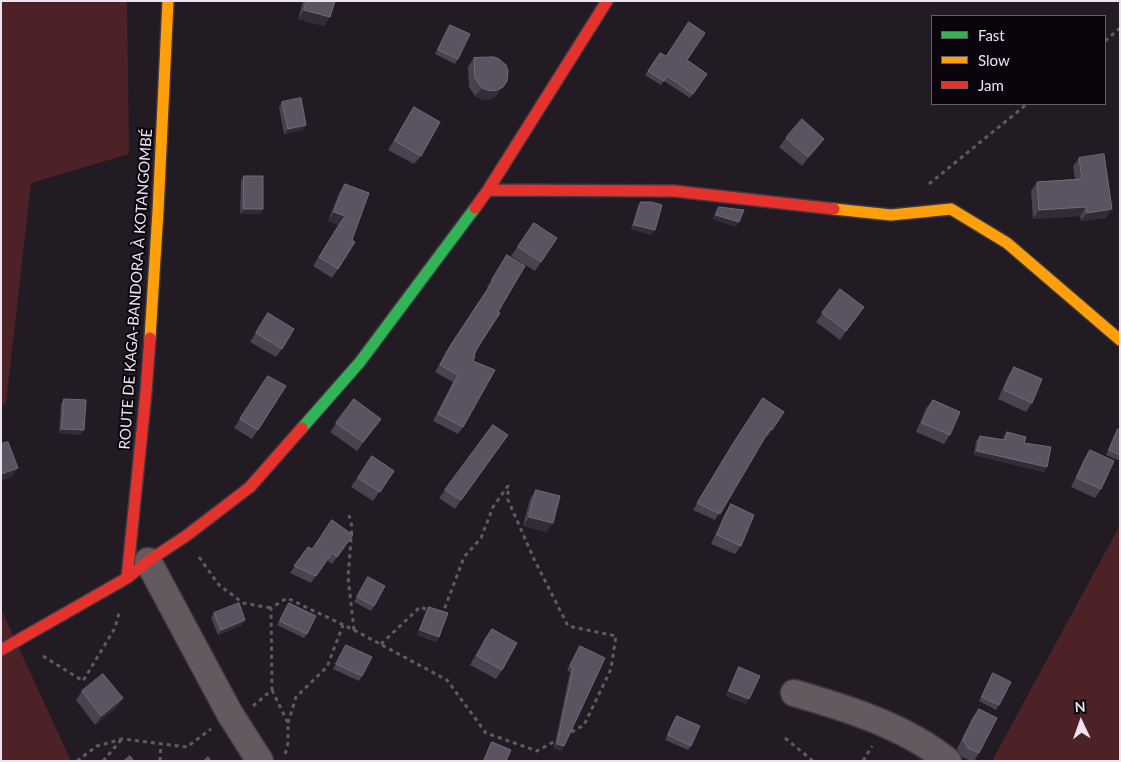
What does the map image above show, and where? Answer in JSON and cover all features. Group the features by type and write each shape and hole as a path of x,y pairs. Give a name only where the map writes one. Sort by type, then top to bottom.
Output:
{"street":[{"name":"ROUTE DE KAGA-BANDORA À KOTANGOMBÉ","path":"127,578 146,392 158,211 168,1"},
{"path":"1,650 127,578 148,560 186,536 250,487 360,362 488,190 607,1"},
{"path":"488,190 674,191 891,215 951,210 1007,243 1120,340"},
{"path":"148,560 230,714 260,761"},
{"path":"794,693 843,707 885,725 934,749 948,761"}],"path":[{"path":"1106,39 1120,28"},
{"path":"921,190 1026,105"},
{"path":"186,536 219,585 243,603 270,608 287,598 354,630 447,680 486,733 537,751 584,725 611,669 616,636 568,626 534,559 508,500 508,486 493,507 481,538 464,557 443,613 420,608 381,644"},
{"path":"349,515 352,527 348,577 354,630"},
{"path":"16,642 83,681 115,628 127,578"},
{"path":"270,608 272,690 288,723"},
{"path":"284,761 288,743 288,723 296,697 327,667 343,625"},
{"path":"77,761 97,746 122,739 187,747 230,714 256,706 272,690"},
{"path":"785,738 814,761"},
{"path":"103,761 122,739"},
{"path":"160,761 161,744"}],"shaded area":[{"path":"1,1 127,1 129,154 31,183 6,403 1,406"},
{"path":"1120,525 1120,761 992,761"},
{"path":"1,609 71,761 1,761"}],"building":[{"path":"307,1 335,1 330,17 304,10"},
{"path":"689,22 705,33 687,60 707,74 693,94 667,76 664,81 648,71 660,53 666,56"},
{"path":"450,25 470,34 458,59 438,50"},
{"path":"494,57 506,65 508,71 507,81 503,87 490,91 482,88 475,78 474,58"},
{"path":"301,98 306,125 288,129 282,102"},
{"path":"414,107 440,122 421,156 395,141"},
{"path":"802,119 824,139 808,157 786,138"},
{"path":"1104,154 1112,209 1087,213 1086,207 1039,210 1037,182 1082,179 1079,158"},
{"path":"244,176 263,176 263,209 244,209"},
{"path":"345,184 369,193 352,240 355,242 338,269 319,257 345,216 334,212"},
{"path":"641,202 662,205 655,230 634,225"},
{"path":"719,207 744,210 739,222 716,215"},
{"path":"534,223 557,238 541,262 518,247"},
{"path":"507,255 525,266 498,312 500,313 474,355 473,361 495,370 463,427 438,414 458,375 440,365 452,343 493,281"},
{"path":"840,289 864,307 846,331 822,313"},
{"path":"268,313 294,329 282,349 256,333"},
{"path":"1014,367 1042,379 1032,403 1004,390"},
{"path":"268,376 286,386 258,430 240,419"},
{"path":"763,398 784,412 772,430 770,429 720,514 697,503 734,442"},
{"path":"64,399 86,400 84,430 62,429"},
{"path":"354,399 381,419 363,442 336,423"},
{"path":"933,400 960,412 950,435 922,423"},
{"path":"493,425 508,435 461,500 445,490"},
{"path":"1118,429 1120,430 1120,455 1109,450"},
{"path":"1007,432 1026,437 1024,443 1051,447 1047,467 977,451 980,436 1005,440"},
{"path":"8,442 18,468 1,474 1,444"},
{"path":"1090,450 1114,461 1101,489 1077,478"},
{"path":"372,456 394,471 380,492 358,478"},
{"path":"536,490 560,496 553,523 529,517"},
{"path":"731,504 754,515 741,546 717,535"},
{"path":"332,520 353,535 337,557 332,553 316,576 294,566 308,547 312,549"},
{"path":"368,577 385,586 374,606 357,597"},
{"path":"239,603 245,620 221,630 214,613"},
{"path":"289,603 316,616 307,634 280,621"},
{"path":"429,607 448,613 439,637 420,630"},
{"path":"492,629 517,643 502,670 477,656"},
{"path":"346,645 372,657 362,676 336,664"},
{"path":"580,646 605,658 564,746 557,744 573,668 570,666"},
{"path":"739,667 760,676 749,699 729,691"},
{"path":"993,673 1011,682 999,705 982,697"},
{"path":"103,674 123,698 101,716 82,691"},
{"path":"979,709 997,718 979,753 968,748 963,740"},
{"path":"677,716 700,726 691,746 668,735"},
{"path":"492,742 511,750 506,761 484,761"},
{"path":"130,756 134,761 124,761"}],"traffic: fast":[{"path":"302,428 360,362 475,208"}],"traffic: slow":[{"path":"150,338 168,1"},
{"path":"834,209 891,215 951,209 1007,243 1120,340"}],"traffic: jam":[{"path":"475,208 607,1"},
{"path":"488,190 674,191 834,209"},
{"path":"127,578 150,338"},
{"path":"1,650 127,578 148,561 186,536 250,487 302,428"}]}
